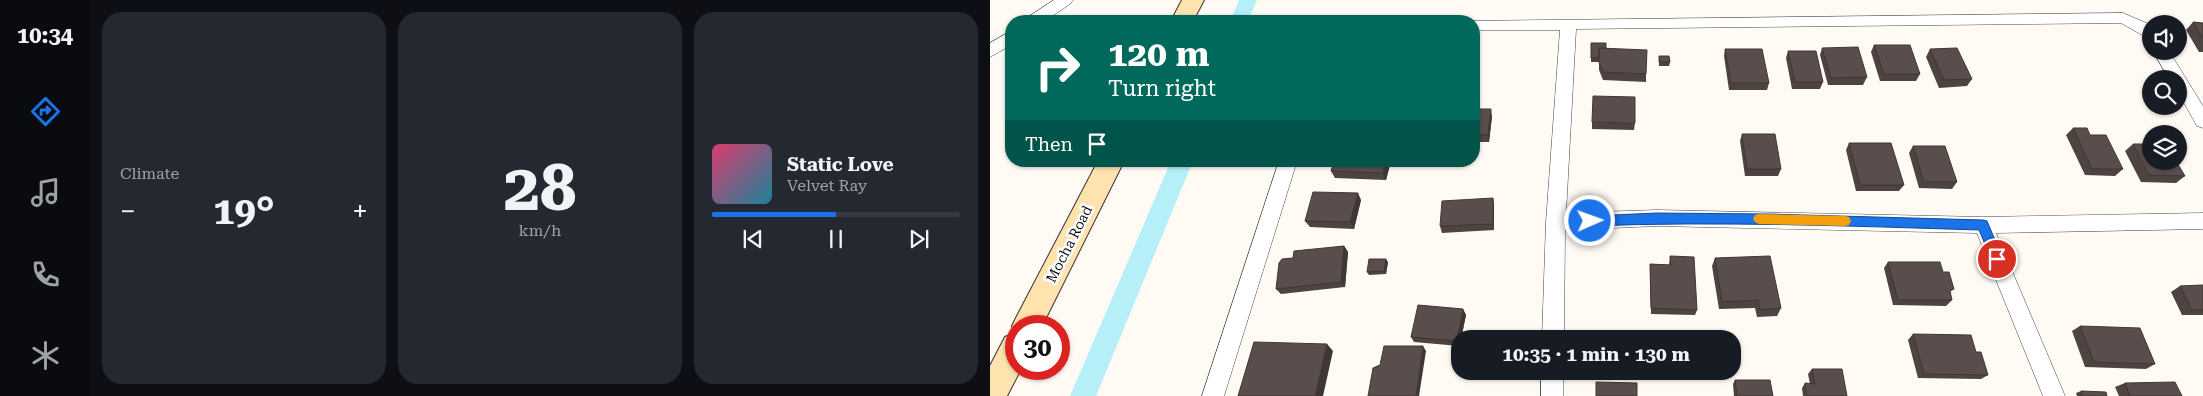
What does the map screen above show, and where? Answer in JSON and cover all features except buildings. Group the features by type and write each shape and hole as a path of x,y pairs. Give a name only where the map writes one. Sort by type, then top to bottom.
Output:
{"street":[{"path":"1043,15 1065,0"},
{"path":"1185,15 1193,0"},
{"path":"1480,24 2123,18 2142,27"},
{"path":"1553,330 1556,222 1568,24"},
{"path":"990,51 1005,41"},
{"path":"2187,95 2203,121"},
{"name":"Mocha Road","path":"1033,315 1108,167"},
{"path":"1213,396 1286,167"},
{"path":"1556,222 1657,218 1983,225 2203,221"},
{"path":"1983,225 2054,396"},
{"path":"991,396 1005,369"},
{"path":"1552,380 1552,396"}],"waterway":[{"path":"1242,15 1248,0"},
{"path":"1083,396 1179,167"}],"slow traffic":[{"path":"1759,219 1845,221"}],"route":[{"path":"1590,221 1657,218 1767,219 1983,225 1997,259"}]}
